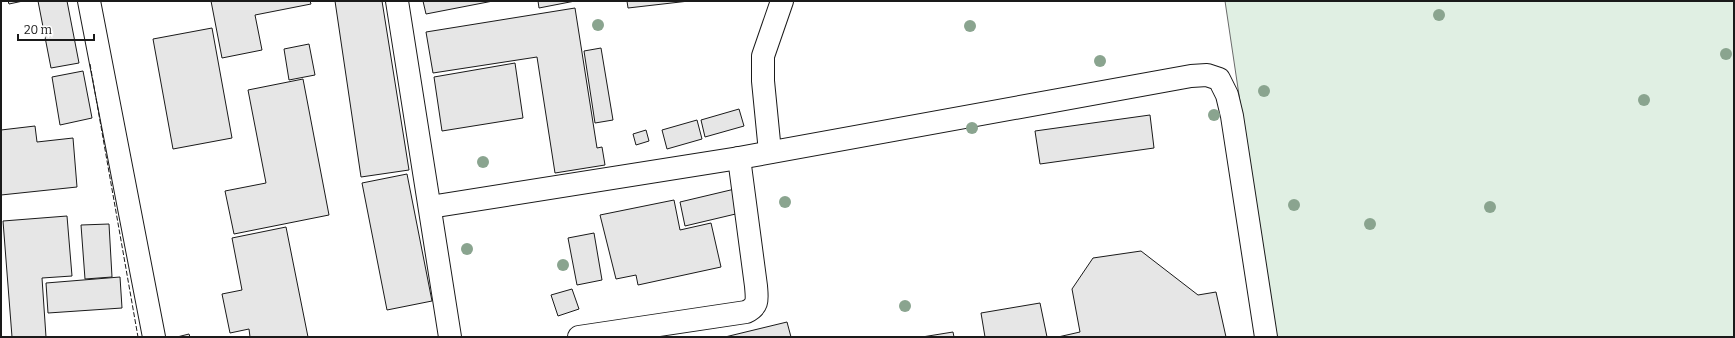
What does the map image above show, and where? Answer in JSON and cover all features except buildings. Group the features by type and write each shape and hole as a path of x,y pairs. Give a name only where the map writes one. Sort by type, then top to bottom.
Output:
{"street":[{"path":"89,1 154,337"},
{"path":"397,1 450,337"},
{"path":"770,152 763,81 763,56 782,1"},
{"path":"430,207 739,158 1191,76 1207,75 1219,80 1228,95 1266,337"},
{"path":"579,337 746,312 754,308 758,302 739,158"}],"green space":[{"path":"1225,1 1734,1 1734,337 1275,337"}],"fence":[{"path":"90,64 138,337"}]}
